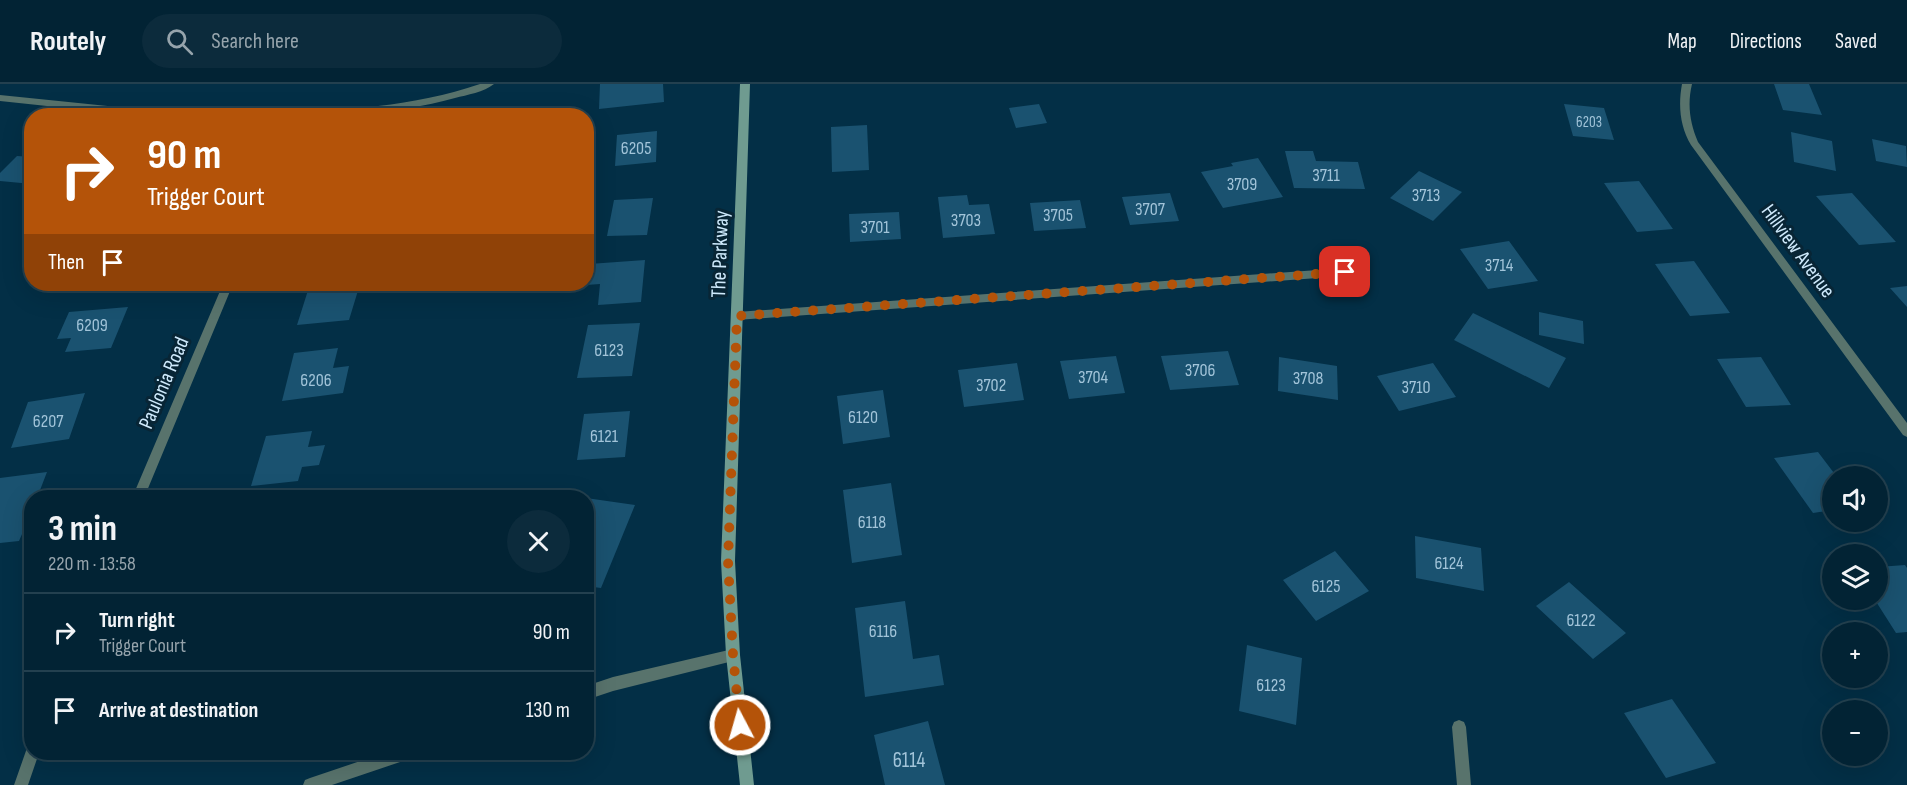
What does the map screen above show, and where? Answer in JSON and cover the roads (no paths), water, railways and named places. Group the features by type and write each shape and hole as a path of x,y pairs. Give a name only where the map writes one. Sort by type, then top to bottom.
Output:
{"street":[{"path":"373,108 405,105 458,94 489,84"},
{"name":"The Parkway","path":"745,84 728,561 733,655 747,785"},
{"name":"Hillview Avenue","path":"1687,84 1683,98 1683,114 1694,143 1907,432"},
{"path":"0,98 98,108"},
{"path":"737,316 1345,272"},
{"name":"Paulonia Road","path":"141,490 225,291"},
{"path":"594,690 733,655"},
{"path":"1459,727 1464,785"},
{"path":"21,785 30,760"},
{"path":"310,785 385,760"}]}
